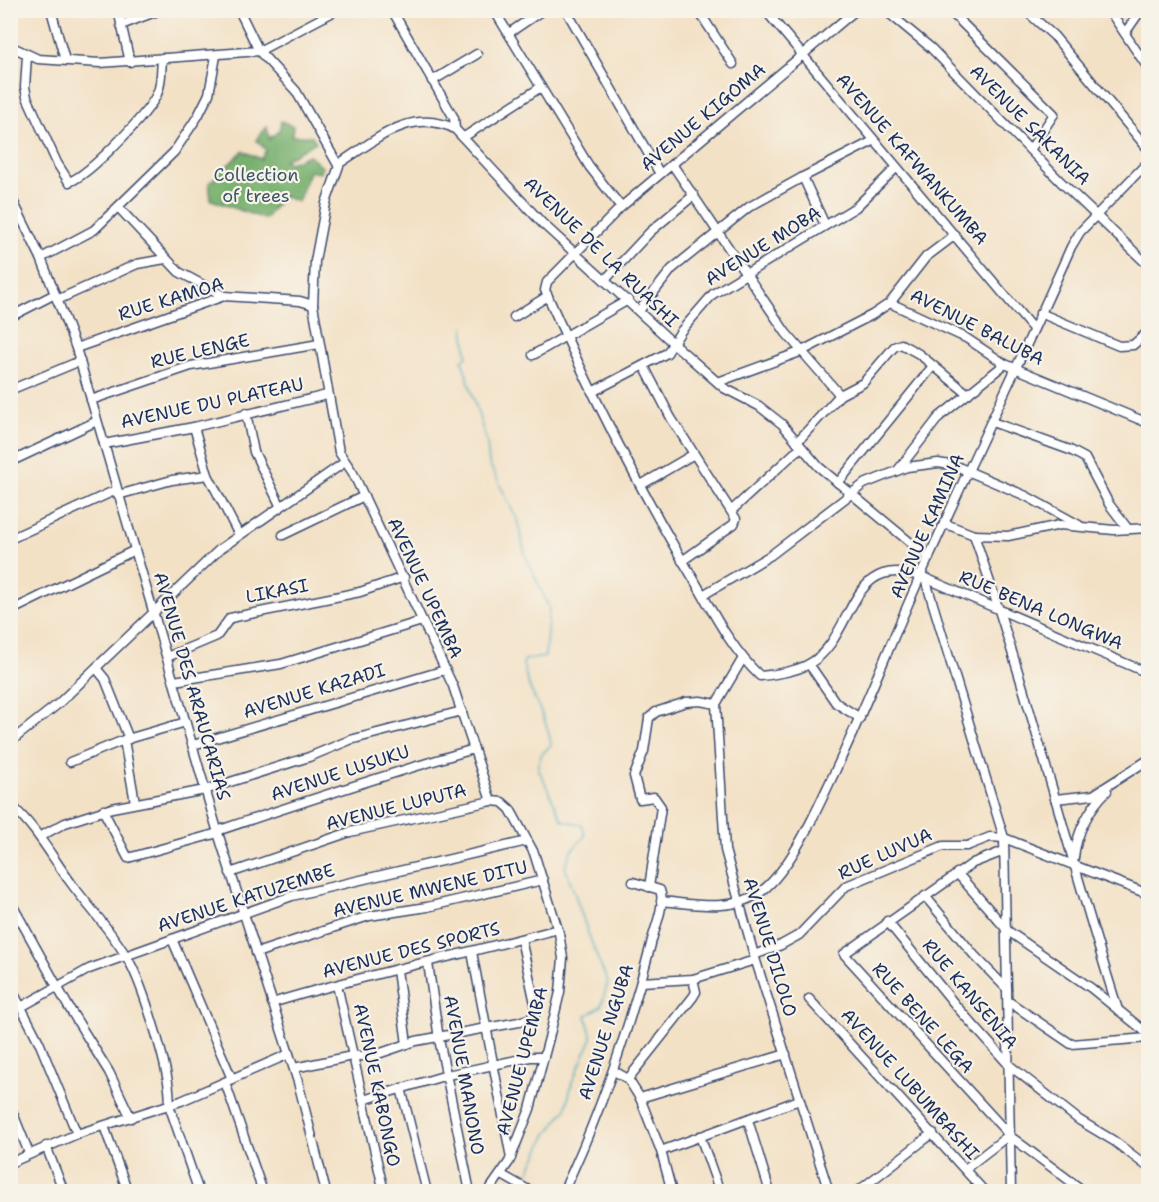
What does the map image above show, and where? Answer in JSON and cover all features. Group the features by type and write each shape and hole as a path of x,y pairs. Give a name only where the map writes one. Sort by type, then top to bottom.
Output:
{"street":[{"path":"51,10 65,60"},
{"path":"118,10 130,62"},
{"path":"121,25 160,10"},
{"path":"10,742 58,704 187,579 239,535 345,462 339,452 327,395 313,305 315,261 326,203 338,165 296,91 259,51 239,10"},
{"path":"10,46 27,56 65,60 130,62 216,56 259,51 338,10"},
{"path":"392,10 454,118 455,129"},
{"path":"494,10 588,166 621,207"},
{"path":"509,33 543,10"},
{"path":"566,10 660,174"},
{"path":"698,10 732,64"},
{"name":"AVENUE KAFWANKUMBA","path":"765,10 1033,329"},
{"name":"AVENUE SAKANIA","path":"885,10 931,48 1030,150 1147,261"},
{"path":"949,10 1054,114 1030,150"},
{"path":"1024,10 1054,36 1149,149"},
{"path":"1109,10 1149,68"},
{"path":"1125,33 1141,10"},
{"name":"AVENUE KIGOMA","path":"548,296 546,284 573,253 621,207 854,11"},
{"path":"432,81 477,54"},
{"path":"27,56 25,87 27,97 69,182 111,148 142,116 159,90 162,58"},
{"path":"40,258 68,246 94,230 164,163 189,129 208,93 216,56"},
{"path":"464,137 541,87"},
{"name":"AVENUE DE LA RUASHI","path":"338,165 390,131 417,121 434,121 455,129 573,253 718,382 766,411 838,483 929,558"},
{"path":"639,311 672,269 749,207 873,141"},
{"name":"AVENUE KAMINA","path":"738,902 763,890 796,847 813,819 861,718 929,558 1071,247 1096,214 1149,162"},
{"path":"672,164 800,352 840,395"},
{"name":"AVENUE MOBA","path":"592,392 667,353 681,331 713,294 856,207 896,168"},
{"path":"803,177 825,225"},
{"name":"AVENUE DES ARAUCARIAS","path":"10,195 13,208 40,258 76,348 230,873 294,1068 326,1191"},
{"path":"605,280 650,232 694,195"},
{"path":"118,207 165,259 184,276 224,296"},
{"name":"AVENUE BALUBA","path":"718,382 800,352 855,325 890,303 926,257 955,235"},
{"path":"10,317 137,264 165,259"},
{"name":"RUE KAMOA","path":"76,348 224,296 300,301 313,305"},
{"path":"514,317 548,296 592,392 641,486 682,561 743,658 760,676 809,664 836,703 861,718"},
{"path":"533,355 628,300"},
{"name":"AVENUE BALUBA","path":"890,303 966,338 1005,364 1149,423"},
{"path":"1040,313 1119,346 1133,345 1149,332"},
{"name":"RUE LENGE","path":"91,400 191,366 319,344"},
{"path":"731,511 799,445 840,395 863,382 894,347 901,344 968,394"},
{"path":"10,390 80,362"},
{"path":"898,470 939,417 1005,364"},
{"path":"644,366 671,418 731,511 736,523 682,561"},
{"path":"838,483 933,366"},
{"name":"AVENUE DU PLATEAU","path":"104,444 194,427 327,395"},
{"path":"246,413 254,453 280,505"},
{"path":"10,462 97,421"},
{"path":"992,422 1070,450 1085,458 1109,504 1128,529"},
{"path":"194,427 208,475 239,535"},
{"path":"641,486 694,454"},
{"name":"AVENUE UPEMBA","path":"345,462 353,473 404,577 445,669 462,711 491,801"},
{"path":"703,595 761,562 864,484 898,470 947,464 970,471 1026,496 1079,525"},
{"path":"10,540 117,493 172,480 208,475"},
{"path":"283,535 364,496"},
{"path":"946,524 974,535 1008,536 1051,526 1149,528"},
{"path":"974,535 1000,611 1073,866 1118,1010"},
{"path":"10,611 135,550"},
{"name":"RUE BENA LONGWA","path":"809,664 823,651 858,594 871,580 889,572 901,571 922,577 1149,673"},
{"name":"LIKASI","path":"167,657 217,636 230,618 360,592 404,577"},
{"path":"922,577 1004,838 1008,931 1011,1191"},
{"path":"174,681 281,664 422,621"},
{"path":"649,887 661,807 654,797 640,799 634,776 644,751 647,721 656,712 686,702 700,701 716,704 743,658"},
{"path":"96,668 105,679 127,739 135,802"},
{"name":"AVENUE KAZADI","path":"193,745 445,669"},
{"name":"AVENUE DILOLO","path":"716,704 722,835 754,957 829,1191"},
{"path":"41,836 66,823 103,810 205,790 309,757 350,740 462,711"},
{"path":"70,762 127,739 186,722"},
{"name":"AVENUE LUSUKU","path":"103,810 128,858 218,832 306,803 329,792 351,788 371,779 474,749"},
{"path":"1073,866 1076,843 1094,805 1127,773 1149,760"},
{"path":"1055,799 1082,798 1114,784"},
{"name":"AVENUE LUPUTA","path":"230,873 350,832 491,801 502,802"},
{"name":"AVENUE UPEMBA","path":"488,1191 502,1175 511,1158 530,1109 562,972 558,929 537,861 510,809 502,802"},
{"path":"10,804 41,836 72,885 126,956 138,981 170,1090 169,1105 199,1191"},
{"name":"RUE LUVUA","path":"641,982 693,979 754,957 782,945 801,933 846,886 940,847 967,846 990,837 1004,838"},
{"path":"1004,838 1149,894"},
{"name":"AVENUE KATUZEMBE","path":"21,1007 89,969 243,912 338,883 526,842"},
{"name":"RUE BENE LEGA","path":"1004,851 980,858 957,873 847,950 845,957 1010,1136 1085,1191"},
{"path":"957,873 1008,931 1077,979 1149,1036"},
{"name":"AVENUE MWENE DITU","path":"256,952 373,915 427,907 543,880"},
{"path":"633,882 660,890 661,901 714,906 738,902"},
{"path":"925,896 974,955 1007,989"},
{"path":"10,900 109,1072 131,1118"},
{"name":"AVENUE NGUBA","path":"563,1191 614,1071 641,982 661,901"},
{"name":"RUE KANSENIA","path":"887,921 957,1007 1009,1065 1078,1120 1149,1167"},
{"name":"AVENUE DES SPORTS","path":"272,1003 558,929"},
{"path":"172,939 228,1080 263,1191"},
{"path":"294,1068 354,1056 372,1056 407,1044 519,1023 536,1015 521,939"},
{"path":"472,952 511,1158"},
{"name":"AVENUE MANONO","path":"428,963 439,1039 470,1191"},
{"path":"397,970 407,1044"},
{"path":"628,1079 693,997 696,992 693,979"},
{"name":"AVENUE KABONGO","path":"337,985 384,1191"},
{"path":"10,987 77,1134"},
{"name":"AVENUE LUBUMBASHI","path":"809,999 986,1191"},
{"path":"1008,1001 1071,1044 1149,1036"},
{"path":"10,1163 77,1134 169,1105 289,1054"},
{"path":"640,1098 786,1054"},
{"path":"363,1100 447,1075 544,1056"},
{"path":"614,1071 628,1079 640,1098 661,1150 672,1191"},
{"path":"401,1088 427,1191"},
{"path":"661,1150 799,1100"},
{"path":"10,1106 29,1153"},
{"path":"748,1120 770,1191"},
{"path":"104,1126 128,1191"},
{"path":"857,1191 933,1133"},
{"path":"700,1136 720,1191"},
{"path":"965,1169 1010,1136"},
{"path":"46,1146 64,1191"},
{"path":"502,1175 529,1190"}],"green space":[{"name":"Collection of trees","path":"281,121 293,126 292,136 312,136 316,142 284,160 290,163 309,155 322,167 320,173 309,171 298,202 283,196 265,219 211,200 209,183 243,151 261,159 266,150 256,140 267,126 269,139 279,131"}],"waterway":[{"path":"464,326 467,356 462,360 487,443 489,463 517,519 525,554 549,608 545,657 525,660 523,663 525,674 546,724 551,745 541,755 538,768 562,820 582,825 585,836 571,851 565,867 590,940 608,982 601,1006 586,1016 592,1038 572,1082 566,1109 547,1134 523,1184"}]}
